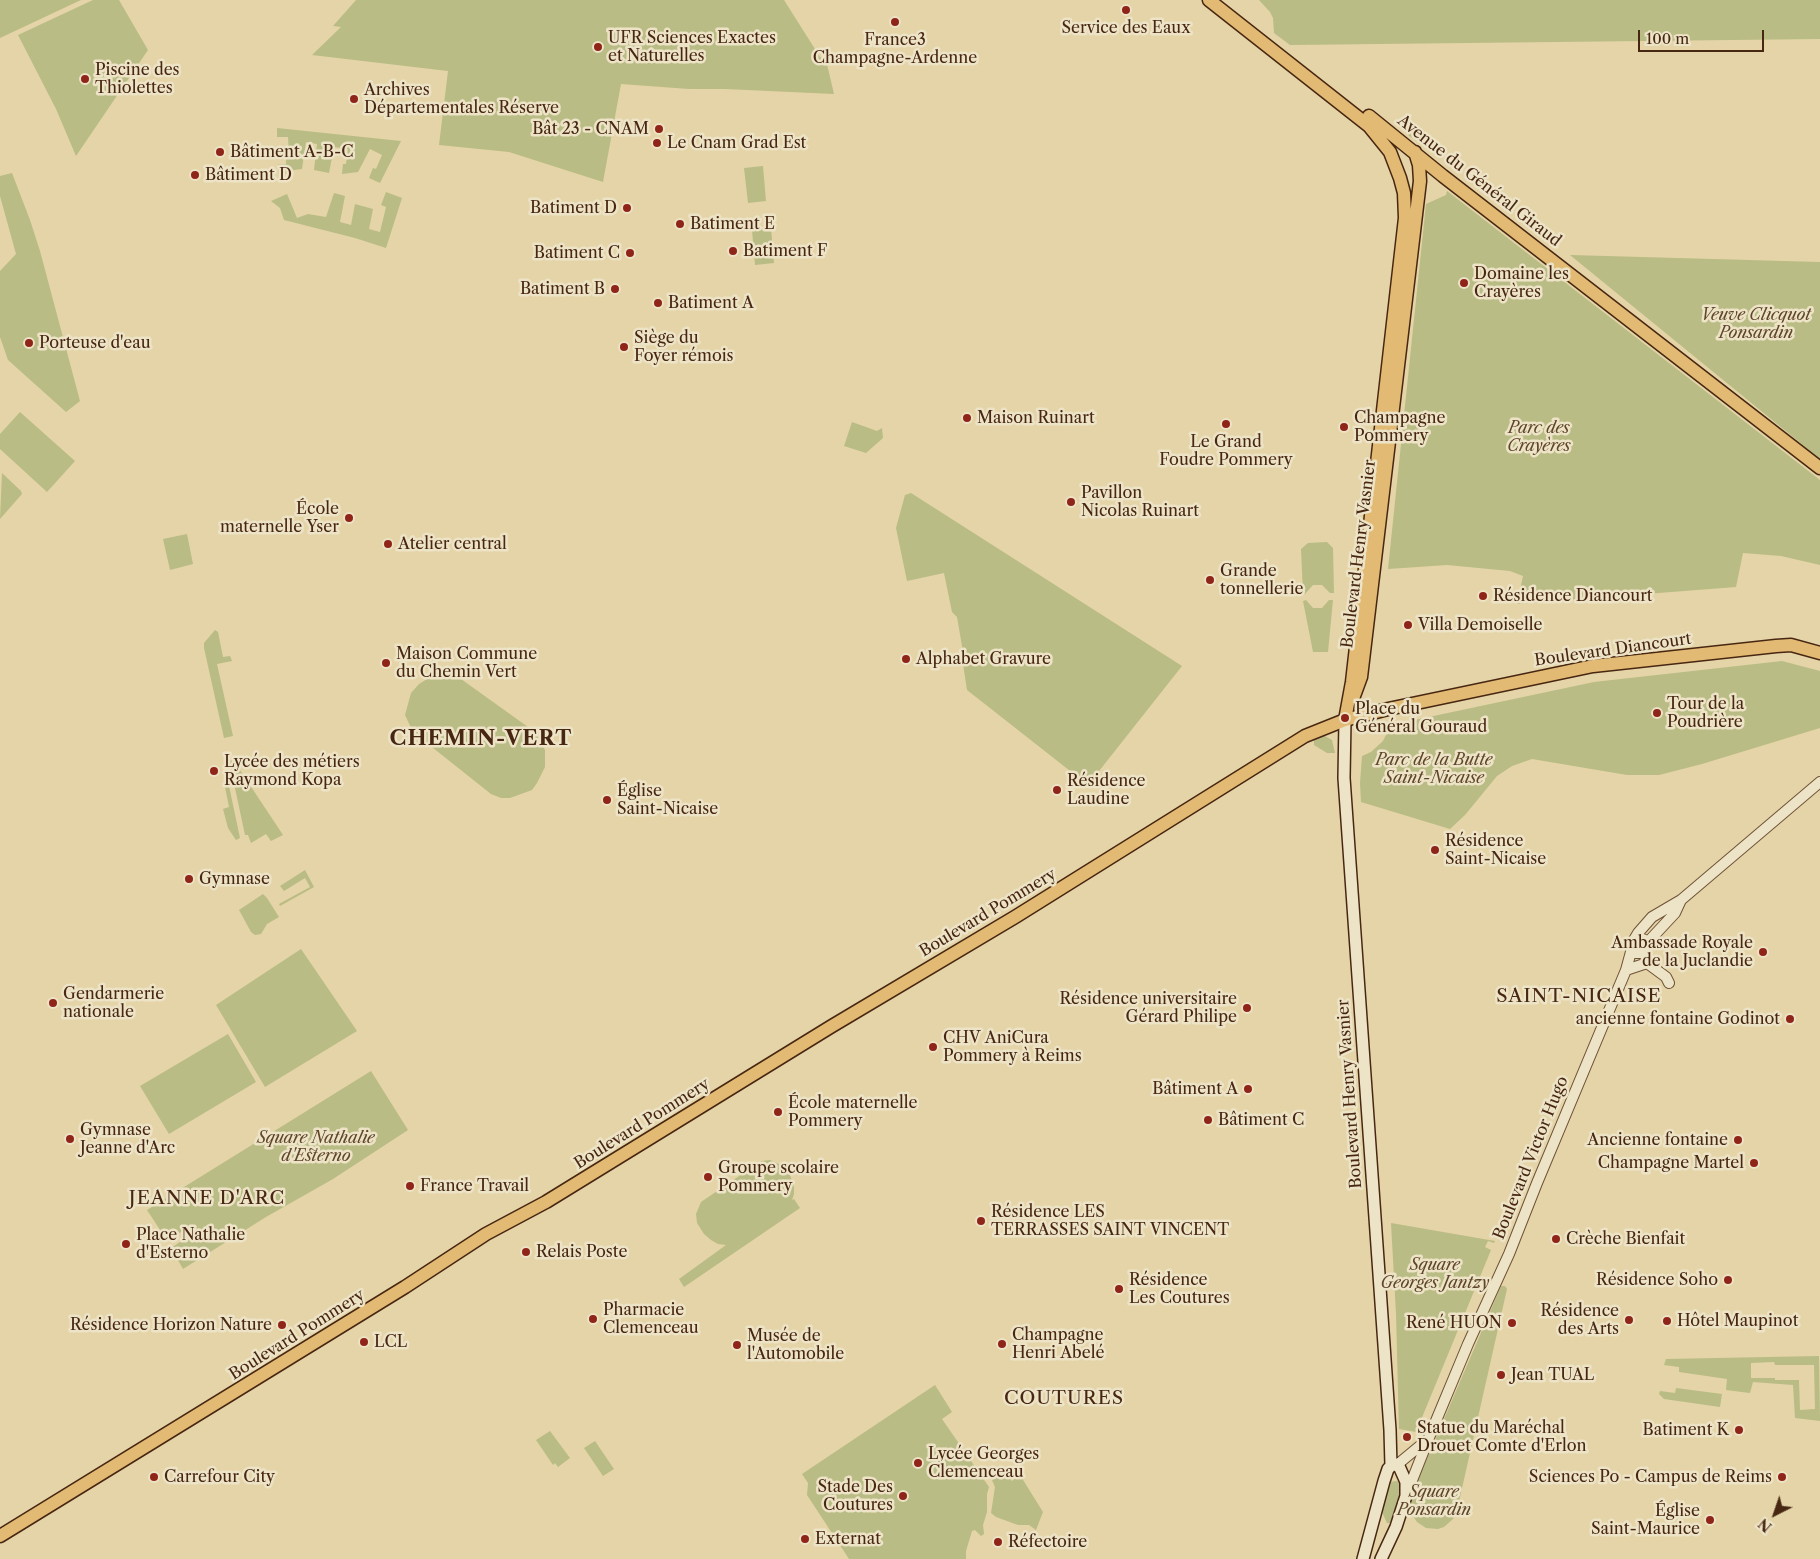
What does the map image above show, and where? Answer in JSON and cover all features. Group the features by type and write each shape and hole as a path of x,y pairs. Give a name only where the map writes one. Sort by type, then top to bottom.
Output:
{"main road":[{"name":"Avenue du Général Giraud","path":"1210,0 1365,121 1379,136 1396,165"},
{"name":"Avenue du Général Giraud","path":"1221,0 1443,176 1820,468"},
{"name":"Boulevard Henry Vasnier","path":"1345,720 1361,680 1420,181 1419,165 1415,152"},
{"name":"Boulevard Henry Vasnier","path":"1396,165 1404,193 1405,218 1352,682 1345,720 1344,778 1390,1430 1394,1465 1406,1482 1406,1496"},
{"name":"Boulevard Diancourt","path":"1345,720 1593,666 1791,645 1820,653"},
{"name":"Boulevard Pommery","path":"0,1536 405,1287 486,1234 546,1202 824,1031 1015,917 1302,738 1345,720"},
{"name":"Boulevard Henry Vasnier","path":"1364,1553 1388,1469 1394,1465"},
{"name":"Boulevard Victor Hugo","path":"1381,1559 1396,1528 1406,1496"}],"street":[{"path":"1626,970 1632,944 1638,933 1652,917 1681,900 1820,782"},
{"path":"1626,970 1646,951 1647,943 1675,913 1681,900"},
{"path":"1632,944 1640,938 1647,943"},
{"path":"1632,944 1636,954 1642,954"},
{"path":"1626,970 1647,963 1666,977 1669,983"},
{"name":"Boulevard Victor Hugo","path":"1406,1496 1468,1344 1509,1254 1536,1183 1626,970"},
{"name":"Boulevard Victor Hugo","path":"1394,1465 1428,1440"}],"green space":[{"path":"0,0 81,0 0,38"},
{"name":"Piscine des Thiolettes","path":"93,0 119,0 148,50 76,156 56,109 18,35"},
{"name":"UFR Sciences Exactes et Naturelles","path":"356,0 784,0 820,57 826,60 834,94 689,89 621,84 603,182 509,152 439,145 448,71 312,55 341,27 333,26"},
{"path":"1259,0 1820,0 1820,39 1290,45 1274,33 1273,18"},
{"path":"277,128 401,141 380,183 369,178 373,168 376,169 382,155 370,149 358,172 342,174 343,164 346,164 348,149 334,147 329,173 314,170 317,144 306,142 302,169 294,170 282,176 279,180 278,164 286,164 286,153 289,153 288,137 277,137"},
{"path":"1417,128 1423,129 1430,138 1426,148 1408,135"},
{"path":"763,166 766,201 748,203 744,168"},
{"path":"12,173 40,251 80,401 66,412 8,360 0,337 0,271 16,254 0,196 0,176"},
{"name":"Parc des Crayères","path":"1447,191 1820,480 1820,565 1781,556 1743,553 1736,587 1517,604 1523,576 1510,571 1447,565 1388,569 1426,204 1446,195"},
{"path":"386,192 402,198 386,248 284,220 280,208 271,201 287,194 297,218 308,214 326,217 334,193 345,196 340,222 351,225 355,204 373,209 369,229 380,232 386,207 381,205"},
{"path":"771,228 774,263 755,265 752,230"},
{"name":"Veuve Clicquot Ponsardin","path":"1570,255 1820,262 1820,459"},
{"path":"20,412 75,461 47,492 0,449 0,434"},
{"path":"852,422 877,431 882,428 883,438 866,453 844,446"},
{"path":"2,473 22,494 0,519"},
{"path":"911,493 1182,666 1088,785 967,690 963,664 965,663 957,617 952,612 944,573 907,581 896,528 905,495"},
{"path":"187,534 193,564 170,570 163,539"},
{"path":"1327,542 1333,548 1334,593 1330,593 1322,585 1313,585 1303,594 1301,549 1308,543"},
{"path":"1306,600 1313,608 1322,608 1329,600 1333,600 1328,652 1313,652 1303,601"},
{"path":"215,630 218,632 223,657 230,656 232,661 217,664 233,736 224,738 204,648 204,643"},
{"name":"Parc de la Butte Saint-Nicaise","path":"1782,661 1820,671 1820,728 1659,775 1627,775 1532,759 1512,766 1497,776 1465,815 1450,829 1361,802 1362,756 1371,752 1383,741 1391,725 1594,682"},
{"path":"435,674 461,679 535,732 545,750 545,767 532,790 510,798 501,798 491,794 413,732 405,715 411,693 419,684"},
{"path":"1323,735 1332,740 1335,753 1327,753 1314,745 1314,738"},
{"path":"229,760 234,761 283,835 271,841 266,834 251,843 248,835 245,835"},
{"path":"229,786 240,838 236,840 228,828 223,809 229,807 225,787"},
{"path":"305,870 314,887 280,906 279,904 310,887 305,878 284,891 280,886"},
{"path":"263,894 279,917 267,924 261,934 255,935 251,932 239,910"},
{"path":"301,949 357,1031 265,1087 216,1005"},
{"path":"228,1034 256,1082 169,1134 140,1086"},
{"name":"Square Nathalie d'Esterno","path":"371,1071 408,1130 333,1179 266,1217 183,1269 171,1248 201,1228 164,1236 147,1210"},
{"path":"770,1160 783,1166 789,1172 794,1187 792,1200 794,1199 800,1208 684,1287 679,1279 726,1245 718,1244 711,1240 704,1234 697,1223 696,1214 701,1202 761,1161"},
{"name":"Square Georges Jantzy","path":"1391,1223 1495,1241 1494,1243 1488,1241 1485,1247 1491,1250 1416,1432 1399,1429"},
{"name":"Square Ponsardin","path":"1501,1286 1505,1286 1507,1289 1458,1506 1453,1519 1444,1527 1438,1529 1426,1528 1417,1522 1411,1513 1411,1496"},
{"path":"1819,1356 1820,1421 1795,1418 1793,1385 1753,1382 1750,1393 1726,1390 1727,1379 1679,1372 1679,1367 1664,1365 1666,1359","holes":["1774,1362 1775,1365 1814,1365 1815,1409 1800,1410 1799,1380 1751,1378 1751,1363"]},
{"path":"935,1385 952,1412 942,1419 989,1487 987,1512 983,1525 984,1534 981,1536 975,1530 972,1531 966,1551 966,1559 849,1559 807,1495 808,1483 802,1474"},
{"path":"1676,1388 1722,1394 1720,1407 1664,1399 1659,1394 1660,1391 1675,1393"},
{"path":"550,1431 570,1458 558,1467 555,1463 553,1465 536,1440"},
{"path":"595,1441 614,1469 603,1476 584,1448"},
{"path":"1002,1472 1006,1472 1012,1481 1020,1475 1043,1512 1036,1530 1029,1525 1018,1525 996,1517 991,1513 995,1487 992,1480"},
{"path":"1397,1481 1401,1484 1403,1493 1390,1523 1387,1523 1382,1512 1383,1495 1389,1482"}],"place":[{"name":"Service des Eaux","path":"1126,10"},
{"name":"France3 Champagne-Ardenne","path":"895,22"},
{"name":"UFR Sciences Exactes et Naturelles","path":"598,47"},
{"name":"Piscine des Thiolettes","path":"85,79"},
{"name":"Archives Départementales Réserve","path":"354,99"},
{"name":"Bât 23 - CNAM","path":"659,129"},
{"name":"Le Cnam Grad Est","path":"657,143"},
{"name":"Bâtiment A-B-C","path":"220,152"},
{"name":"Bâtiment D","path":"195,175"},
{"name":"Batiment D","path":"627,208"},
{"name":"Batiment E","path":"680,224"},
{"name":"Batiment F","path":"733,251"},
{"name":"Batiment C","path":"630,253"},
{"name":"Domaine les Crayères","path":"1464,283"},
{"name":"Batiment B","path":"615,289"},
{"name":"Batiment A","path":"658,303"},
{"name":"Porteuse d'eau","path":"29,343"},
{"name":"Siège du Foyer rémois","path":"624,347"},
{"name":"Maison Ruinart","path":"967,418"},
{"name":"Le Grand Foudre Pommery","path":"1226,424"},
{"name":"Champagne Pommery","path":"1344,427"},
{"name":"Pavillon Nicolas Ruinart","path":"1071,502"},
{"name":"École maternelle Yser","path":"349,518"},
{"name":"Atelier central","path":"388,544"},
{"name":"Grande tonnellerie","path":"1210,580"},
{"name":"Résidence Diancourt","path":"1483,596"},
{"name":"Villa Demoiselle","path":"1408,625"},
{"name":"Alphabet Gravure","path":"906,659"},
{"name":"Maison Commune du Chemin Vert","path":"386,663"},
{"name":"Tour de la Poudrière","path":"1657,713"},
{"name":"Place du Général Gouraud","path":"1345,718"},
{"name":"Lycée des métiers Raymond Kopa","path":"214,771"},
{"name":"Résidence Laudine","path":"1057,790"},
{"name":"Église Saint-Nicaise","path":"607,800"},
{"name":"Résidence Saint-Nicaise","path":"1435,850"},
{"name":"Gymnase","path":"189,879"},
{"name":"Ambassade Royale de la Juclandie","path":"1763,952"},
{"name":"Gendarmerie nationale","path":"53,1003"},
{"name":"Résidence universitaire Gérard Philipe","path":"1247,1008"},
{"name":"ancienne fontaine Godinot","path":"1790,1019"},
{"name":"CHV AniCura Pommery à Reims","path":"933,1047"},
{"name":"Bâtiment A","path":"1248,1089"},
{"name":"École maternelle Pommery","path":"778,1112"},
{"name":"Bâtiment C","path":"1208,1120"},
{"name":"Gymnase Jeanne d'Arc","path":"70,1139"},
{"name":"Ancienne fontaine","path":"1738,1140"},
{"name":"Champagne Martel","path":"1754,1163"},
{"name":"Groupe scolaire Pommery","path":"708,1177"},
{"name":"France Travail","path":"410,1186"},
{"name":"Résidence LES TERRASSES SAINT VINCENT","path":"981,1221"},
{"name":"Crèche Bienfait","path":"1556,1239"},
{"name":"Place Nathalie d'Esterno","path":"126,1244"},
{"name":"Relais Poste","path":"526,1252"},
{"name":"Résidence Soho","path":"1728,1280"},
{"name":"Résidence Les Coutures","path":"1119,1289"},
{"name":"Pharmacie Clemenceau","path":"593,1319"},
{"name":"Résidence des Arts","path":"1629,1320"},
{"name":"Hôtel Maupinot","path":"1667,1321"},
{"name":"René HUON","path":"1512,1323"},
{"name":"Résidence Horizon Nature","path":"282,1325"},
{"name":"LCL","path":"364,1342"},
{"name":"Champagne Henri Abelé","path":"1002,1344"},
{"name":"Musée de l'Automobile","path":"737,1345"},
{"name":"Jean TUAL","path":"1501,1375"},
{"name":"Batiment K","path":"1739,1430"},
{"name":"Statue du Maréchal Drouet Comte d'Erlon","path":"1407,1437"},
{"name":"Lycée Georges Clemenceau","path":"918,1463"},
{"name":"Carrefour City","path":"154,1477"},
{"name":"Sciences Po - Campus de Reims","path":"1782,1477"},
{"name":"Stade Des Coutures","path":"903,1496"},
{"name":"Église Saint-Maurice","path":"1710,1520"},
{"name":"Externat","path":"805,1539"},
{"name":"Réfectoire","path":"998,1542"}],"district":[{"name":"CHEMIN-VERT","path":"481,739"},
{"name":"SAINT-NICAISE","path":"1579,997"},
{"name":"JEANNE D'ARC","path":"207,1199"},
{"name":"COUTURES","path":"1064,1399"}]}
